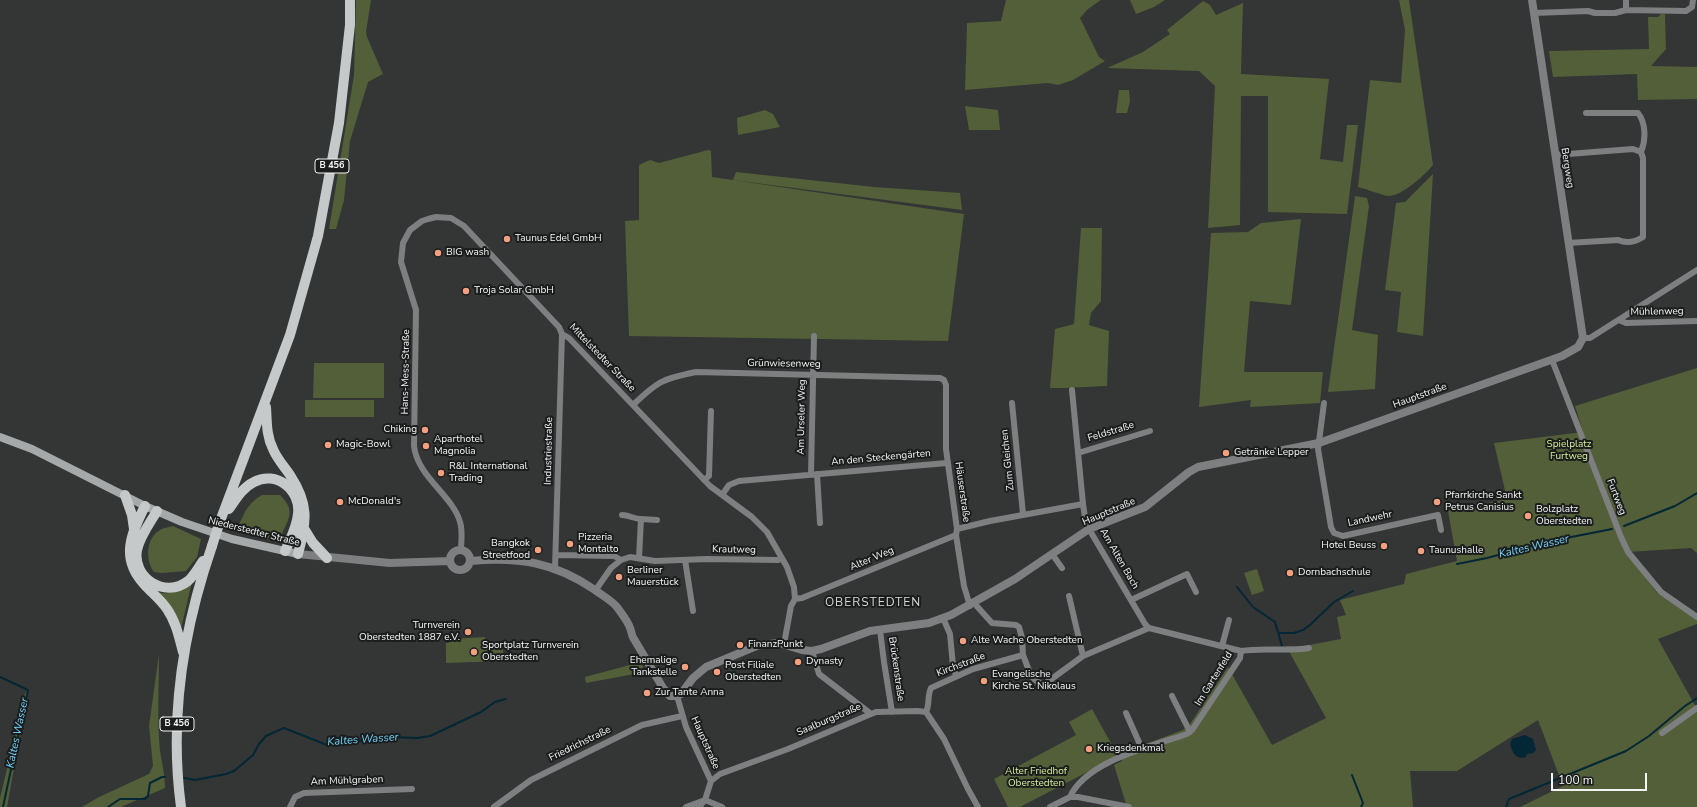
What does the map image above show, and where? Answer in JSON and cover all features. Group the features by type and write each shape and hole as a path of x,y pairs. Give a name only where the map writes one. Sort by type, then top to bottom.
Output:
{"main road":[{"name":"B 456","path":"181,807 176,765 176,730 179,683 184,656 197,594 219,524 266,402 298,310 318,236 339,124 350,26 350,0"},
{"path":"266,402 267,431 272,448 279,461 289,473 301,495 305,512 305,530 298,554"},
{"name":"Niederstedter Straße","path":"0,437 32,449 145,506 206,531 232,539 298,554"},
{"path":"219,524 237,496 246,486 264,479 280,481 292,490 296,498 298,509 297,521 285,552"},
{"path":"125,495 132,515 134,529"},
{"path":"145,506 134,529 130,549 133,568 138,577 166,607 172,616 184,656"},
{"path":"157,511 140,540 137,549 138,567 142,574 155,586 172,588 189,581 212,546"},
{"path":"305,530 313,543 327,558"}],"street":[{"name":"Bergweg","path":"1532,0 1583,338"},
{"path":"1626,0 1626,10"},
{"path":"1534,13 1588,11 1595,13 1615,13 1626,10 1686,11 1692,7 1693,0"},
{"path":"1568,243 1618,240 1623,242 1631,242 1643,237 1643,158 1641,152 1644,144 1643,124 1638,113 1586,113"},
{"path":"1555,155 1633,149 1641,152"},
{"name":"Hans-Mess-Straße","path":"451,218 436,216 422,221 410,230 403,243 401,262 416,310 414,433 416,455 422,467 458,516 461,525 461,550"},
{"name":"Mittelstedter Straße","path":"451,218 464,226 559,326 562,334 569,338 704,480 763,527 782,558 793,581 795,599 791,606 784,644"},
{"name":"Hauptstraße","path":"705,800 711,781 686,727 677,696 684,691 699,672 712,663 759,645 772,643 784,644 807,651 812,651 863,633 929,623 944,618 972,604 1089,529 1145,507 1189,472 1198,467 1318,443 1552,360 1578,347 1583,338 1590,338 1697,270"},
{"name":"Mühlenweg","path":"1619,320 1626,323 1697,321"},
{"name":"Industriestraße","path":"555,568 562,334"},
{"name":"Am Urseler Weg","path":"814,336 814,474"},
{"name":"Furtweg","path":"1552,360 1628,552 1661,592 1697,617"},
{"name":"Grünwiesenweg","path":"633,405 660,381 696,372 940,378 944,380"},
{"name":"Häuserstraße","path":"944,380 946,385 947,463 964,586 972,604"},
{"name":"Feldstraße","path":"1072,390 1083,504 1085,520 1089,529"},
{"name":"Zum Gleichen","path":"1012,403 1023,514"},
{"path":"1318,443 1324,403"},
{"path":"704,480 709,476 711,411"},
{"name":"Feldstraße","path":"1078,453 1150,431"},
{"name":"Landwehr","path":"1318,443 1327,506 1331,527 1334,533 1343,536 1438,515 1441,530"},
{"name":"An den Steckengärten","path":"722,495 729,485 739,481 947,463"},
{"path":"814,474 820,523"},
{"name":"Alter Weg","path":"795,599 809,596 957,532 1023,514 1083,504"},
{"path":"622,515 630,516 634,519 657,520"},
{"path":"640,558 641,519"},
{"name":"Am Alten Bach","path":"1089,529 1145,624 1149,628"},
{"path":"450,561 453,553 461,550 468,554 470,561"},
{"name":"Niederstedter Straße","path":"298,554 390,563 450,561 453,567 459,570 465,569 470,561 506,559 542,564 555,568 571,575 608,599 617,608 630,628 631,634 663,688 670,696 677,696"},
{"path":"1052,554 1062,568"},
{"name":"Krautweg","path":"556,555 614,556 620,560 630,557 655,561 778,560 782,558"},
{"path":"595,591 610,568 620,560"},
{"path":"685,560 693,611"},
{"name":"Am Alten Bach","path":"1131,600 1188,574 1196,592"},
{"path":"1069,596 1082,656"},
{"path":"972,604 992,623 1016,625 1020,627 1024,655 1035,681 1040,684 1046,683 1082,656 1149,628 1241,651"},
{"path":"944,618 950,634 953,666 956,676"},
{"path":"1222,646 1230,620"},
{"name":"Brückenstraße","path":"880,630 892,712"},
{"name":"Im Gartenfeld","path":"1190,732 1240,658 1241,651 1309,648"},
{"path":"812,651 818,672 871,714"},
{"name":"Kirchstraße","path":"926,712 929,703 928,693 931,688 956,676 983,666 1024,655"},
{"path":"1070,797 1075,789 1089,774 1142,749 1190,732 1172,696"},
{"path":"1662,733 1697,708"},
{"name":"Saalburgstraße","path":"711,781 726,771 788,749 871,714 918,711 926,712"},
{"path":"926,712 944,739 978,807"},
{"path":"1126,713 1142,749"},
{"name":"Friedrichstraße","path":"494,807 531,780 642,725 682,716"},
{"name":"Am Mühlgraben","path":"290,807 295,797 304,793 412,789"},
{"path":"1050,807 1070,797 1078,797 1129,807"},
{"path":"686,807 705,800 722,807"},
{"path":"699,807 705,800"}],"green space":[{"path":"356,0 371,0 366,32 383,74 368,82 350,141 344,200 336,229 329,229 354,75"},
{"path":"1006,0 1101,0 1088,9 1080,18 1099,57 1105,61 1073,80 1058,85 1048,83 965,90 967,23 1001,21"},
{"path":"1130,0 1165,0 1154,7 1136,14"},
{"path":"1399,0 1409,0 1433,165 1425,174 1406,189 1400,193 1388,196 1358,187 1370,80 1401,83 1405,30"},
{"path":"1203,1 1210,5 1216,15 1243,3 1241,74 1329,79 1320,159 1343,162 1347,125 1358,125 1347,214 1268,212 1268,96 1241,96 1240,225 1208,228 1215,86 1199,71 1107,68 1143,52 1170,34 1167,30"},
{"path":"1661,14 1665,14 1666,49 1651,66 1697,67 1697,99 1638,100 1637,74 1553,77 1549,51 1649,49 1648,17 1658,17"},
{"path":"1119,90 1129,90 1130,101 1127,113 1116,113"},
{"path":"965,106 998,110 1000,130 969,130"},
{"path":"765,110 773,114 780,127 738,135 737,118"},
{"path":"708,150 711,151 712,177 964,214 948,341 629,336 625,221 639,220 639,165 650,160 659,163"},
{"path":"736,172 874,187 960,193 962,210 733,180"},
{"path":"1433,174 1423,336 1397,332 1401,292 1385,290 1396,203 1405,202"},
{"path":"1355,196 1367,198 1369,206 1352,330 1378,335 1375,389 1328,392"},
{"path":"1301,219 1291,305 1250,301 1244,372 1323,372 1320,403 1250,407 1251,400 1199,407 1211,233 1248,232 1261,223"},
{"path":"1081,228 1102,228 1101,301 1091,313 1089,325 1109,331 1107,386 1050,388 1055,329 1074,324"},
{"path":"314,363 384,363 384,398 313,398"},
{"name":"Spielplatz Furtweg","path":"1697,368 1697,553 1691,548 1627,552 1657,593 1697,620 1697,624 1658,639 1697,709 1697,807 1520,807 1563,786 1538,720 1457,771 1410,771 1413,807 1127,807 1114,765 1122,761 1119,754 1183,730 1190,724 1228,667 1272,745 1326,718 1286,646 1299,647 1341,639 1337,617 1346,615 1340,600 1404,584 1406,574 1457,561 1448,511 1507,499 1494,443 1583,432 1575,406"},
{"path":"305,400 374,400 374,417 305,417"},
{"path":"262,495 280,495 288,505 290,513 289,518 282,534 276,537 260,538 238,527 250,505"},
{"path":"173,526 201,539 197,557 186,571 162,573 154,572 148,556 148,550 152,538 160,530"},
{"path":"1257,569 1264,591 1252,595 1244,573"},
{"path":"192,582 179,637 152,591 163,593 173,592"},
{"name":"Sportplatz Turnverein Oberstedten","path":"485,637 486,642 503,642 503,661 446,663 446,643 449,643 449,639"},
{"path":"159,654 159,739 165,788 121,807 82,807 99,797 149,774 153,766 149,726"},
{"path":"641,662 645,672 586,683 585,677"},
{"path":"28,690 7,807 0,807 0,798 25,694"},
{"name":"Alter Friedhof Oberstedten","path":"1092,709 1118,756 1020,807 1008,807 994,779 1076,735 1069,722"}],"water":[{"path":"1525,735 1533,739 1536,750 1533,753 1527,754 1526,757 1519,758 1513,753 1510,744 1512,739"}],"waterway":[{"name":"Kaltes Wasser","path":"1624,526 1675,506 1697,493"},
{"name":"Kaltes Wasser","path":"1457,564 1487,558 1551,541 1612,529"},
{"name":"Kaltes Wasser","path":"1237,587 1253,607 1275,622 1282,646"},
{"name":"Kaltes Wasser","path":"1278,633 1294,633 1303,630 1334,602 1353,591"},
{"name":"Kaltes Wasser","path":"0,677 28,690 3,807"},
{"name":"Kaltes Wasser","path":"1506,807 1509,799 1626,751 1649,736 1697,698"},
{"name":"Kaltes Wasser","path":"184,778 195,780 234,771 253,755 259,744 266,736 284,728 327,745 390,737 417,738 430,736 481,712 495,702 506,699"},
{"name":"Kaltes Wasser","path":"1352,775 1363,803 1361,807"},
{"name":"Kaltes Wasser","path":"108,807 120,799 145,799 148,796 150,783 165,777"}],"place":[{"name":"Taunus Edel GmbH","path":"507,239"},
{"name":"BIG wash","path":"438,253"},
{"name":"Troja Solar GmbH","path":"466,291"},
{"name":"Chiking","path":"425,430"},
{"name":"Magic-Bowl","path":"328,445"},
{"name":"Aparthotel Magnolia","path":"426,446"},
{"name":"Getränke Lepper","path":"1226,453"},
{"name":"R&L International Trading","path":"441,473"},
{"name":"McDonald's","path":"340,502"},
{"name":"Pfarrkirche Sankt Petrus Canisius","path":"1437,502"},
{"name":"Bolzplatz Oberstedten","path":"1528,516"},
{"name":"Pizzeria Montalto","path":"570,544"},
{"name":"Hotel Beuss","path":"1384,546"},
{"name":"Bangkok Streetfood","path":"538,550"},
{"name":"Taunushalle","path":"1421,551"},
{"name":"Dornbachschule","path":"1290,573"},
{"name":"Berliner Mauerstück","path":"619,577"},
{"name":"Turnverein Oberstedten 1887 e.V.","path":"468,632"},
{"name":"Alte Wache Oberstedten","path":"963,641"},
{"name":"FinanzPunkt","path":"740,645"},
{"name":"Sportplatz Turnverein Oberstedten","path":"474,652"},
{"name":"Dynasty","path":"798,662"},
{"name":"Ehemalige Tankstelle","path":"685,667"},
{"name":"Post Filiale Oberstedten","path":"717,672"},
{"name":"Evangelische Kirche St. Nikolaus","path":"984,681"},
{"name":"Zur Tante Anna","path":"647,693"},
{"name":"Kriegsdenkmal","path":"1089,749"}],"district":[{"name":"OBERSTEDTEN","path":"873,603"}]}
